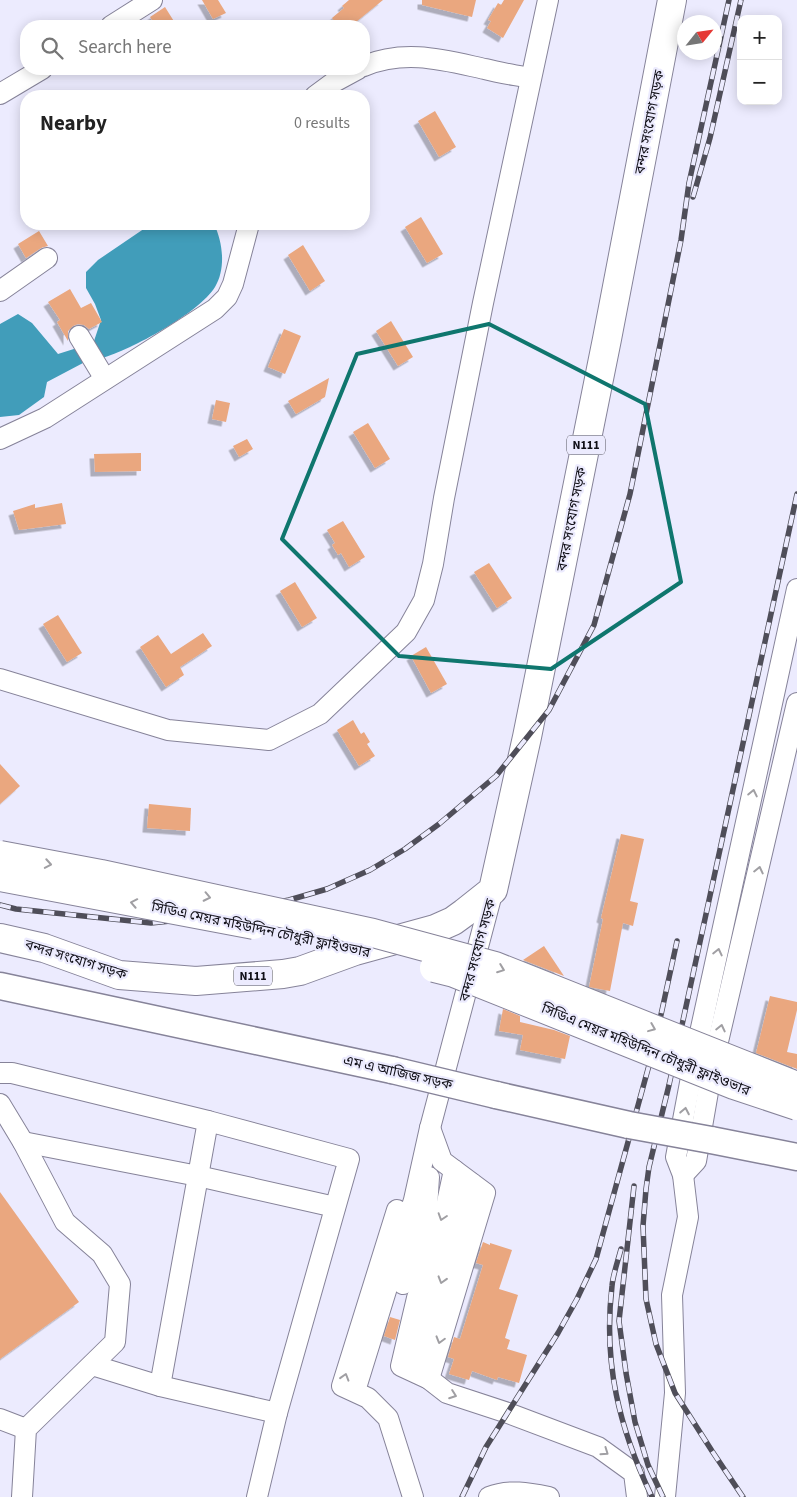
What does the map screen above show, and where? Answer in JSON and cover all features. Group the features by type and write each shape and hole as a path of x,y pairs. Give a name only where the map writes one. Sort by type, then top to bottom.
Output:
{"highway":[{"name":"বন্দর সংযোগ সড়ক","path":"0,938 44,948 119,975 196,981 283,974 300,971 355,951 435,929 452,921 493,890 528,737 672,0"},
{"path":"0,855 101,874 373,933 495,966 797,1086"},
{"name":"সিডিএ মেয়র মহিউদ্দিন চৌধুরী ফ্লাইওভার","path":"0,877 305,935 454,973 734,1085 797,1106"}],"main road":[{"name":"এম এ আজিজ সড়ক","path":"0,986 392,1070 629,1125 797,1157"}],"street":[{"path":"120,20 152,0"},
{"path":"0,679 168,730 270,740 320,714 406,632 424,600 433,564 444,498 530,78 548,0"},
{"path":"370,64 391,58 408,56 427,57 530,78"},
{"path":"0,94 32,75"},
{"path":"323,90 347,75"},
{"path":"0,439 45,418 101,372 195,323 215,309 227,297 233,284 247,230"},
{"path":"0,291 46,258"},
{"path":"80,337 101,372"},
{"path":"665,1497 675,1394 672,1295 688,1217 683,1175 676,1157 694,1060 797,589"},
{"path":"683,1175 696,1161 713,1063 797,703"},
{"name":"বন্দর সংযোগ সড়ক","path":"430,1128 493,890"},
{"path":"0,1072 12,1073 208,1120 349,1158 277,1413 256,1497"},
{"path":"0,1104 23,1142 65,1222 102,1254 120,1284 115,1342 26,1429 22,1497"},
{"path":"160,1386 208,1120"},
{"path":"422,1375 478,1188 442,1161 430,1128"},
{"path":"412,1497 388,1418 362,1394 342,1386 401,1199 430,1128"},
{"path":"362,1394 428,1209 430,1128"},
{"path":"23,1142 198,1176 335,1207"},
{"path":"454,1170 446,1207 417,1298 401,1366 422,1375 447,1393 508,1413 598,1447 634,1473 638,1497"},
{"path":"92,1365 160,1386 277,1413"},
{"path":"0,1419 26,1429"},
{"path":"489,1497 499,1493 521,1492 549,1497"}],"highlighted area":[{"path":"489,324 645,404 681,582 551,669 399,656 282,539 357,354"}],"water":[{"path":"142,230 217,230 222,255 221,272 215,287 195,308 146,339 102,358 94,341 101,320 86,288 86,272 98,260"},
{"path":"18,314 32,323 58,354 77,348 83,363 47,382 44,397 19,415 0,417 0,324"}],"building":[{"path":"202,0 218,0 226,13 213,19"},
{"path":"349,0 383,0 358,20 334,20 332,18 344,8 342,6"},
{"path":"422,0 476,0 472,17 422,5"},
{"path":"504,0 524,0 503,38 487,28 491,21 488,20 498,3 501,5"},
{"path":"165,7 173,20 152,20 150,17"},
{"path":"435,111 456,147 439,157 418,121"},
{"path":"421,217 443,254 427,263 405,227"},
{"path":"39,231 48,246 41,248 26,258 18,244"},
{"path":"303,245 325,281 310,291 288,255"},
{"path":"70,289 81,308 91,303 102,322 89,329 84,325 78,324 73,326 68,331 68,341 57,322 60,320 48,302"},
{"path":"391,321 413,357 398,366 376,331"},
{"path":"284,329 301,336 285,374 268,367"},
{"path":"329,378 325,397 296,414 288,401"},
{"path":"216,400 230,403 226,422 212,419"},
{"path":"368,423 390,459 375,468 353,432"},
{"path":"247,439 253,449 239,457 233,446"},
{"path":"141,453 141,471 95,472 94,454"},
{"path":"62,503 66,524 19,530 13,511 35,504 35,508"},
{"path":"343,521 365,557 349,567 341,553 338,555 332,545 335,543 327,530"},
{"path":"489,563 512,598 497,608 474,572"},
{"path":"295,582 317,618 302,627 280,591"},
{"path":"58,615 82,653 67,662 43,624"},
{"path":"203,633 212,646 180,667 184,675 166,687 140,647 158,635 171,654"},
{"path":"426,647 447,684 431,693 411,656"},
{"path":"353,720 361,734 364,732 370,742 367,744 375,756 359,766 337,730"},
{"path":"0,764 20,786 0,804"},
{"path":"149,804 191,808 190,831 147,828"},
{"path":"621,834 644,839 630,901 638,903 633,926 623,923 610,991 589,987 603,919 601,918"},
{"path":"544,946 564,976 523,960"},
{"path":"770,996 797,1002 797,1010 787,1052 797,1054 797,1069 756,1053"},
{"path":"503,1009 520,1016 520,1022 570,1036 565,1059 520,1050 523,1035 499,1031"},
{"path":"0,1192 79,1302 0,1359"},
{"path":"483,1242 512,1250 499,1289 518,1295 505,1338 510,1340 507,1349 527,1355 519,1383 498,1377 497,1380 472,1371 469,1380 449,1374 454,1359 448,1357 454,1337 460,1339 483,1265 476,1263"},
{"path":"390,1317 400,1320 395,1340 384,1336"}],"railway":[{"path":"0,905 16,909 151,923 199,918 289,900 327,889 370,870 405,849 439,824 496,776 549,710 594,625 630,494 681,240 689,183 729,0"},
{"path":"693,197 710,138 741,0"},
{"path":"743,1497 675,1393 656,1344 646,1299 643,1226 649,1167 669,1085 797,494"},
{"path":"462,1497 486,1447 558,1333 596,1259 654,1047 677,941"},
{"path":"634,1186 619,1321 635,1422 648,1465 663,1497"},
{"path":"621,1249 614,1272 610,1314 612,1368 622,1420 640,1471 652,1497"}]}
